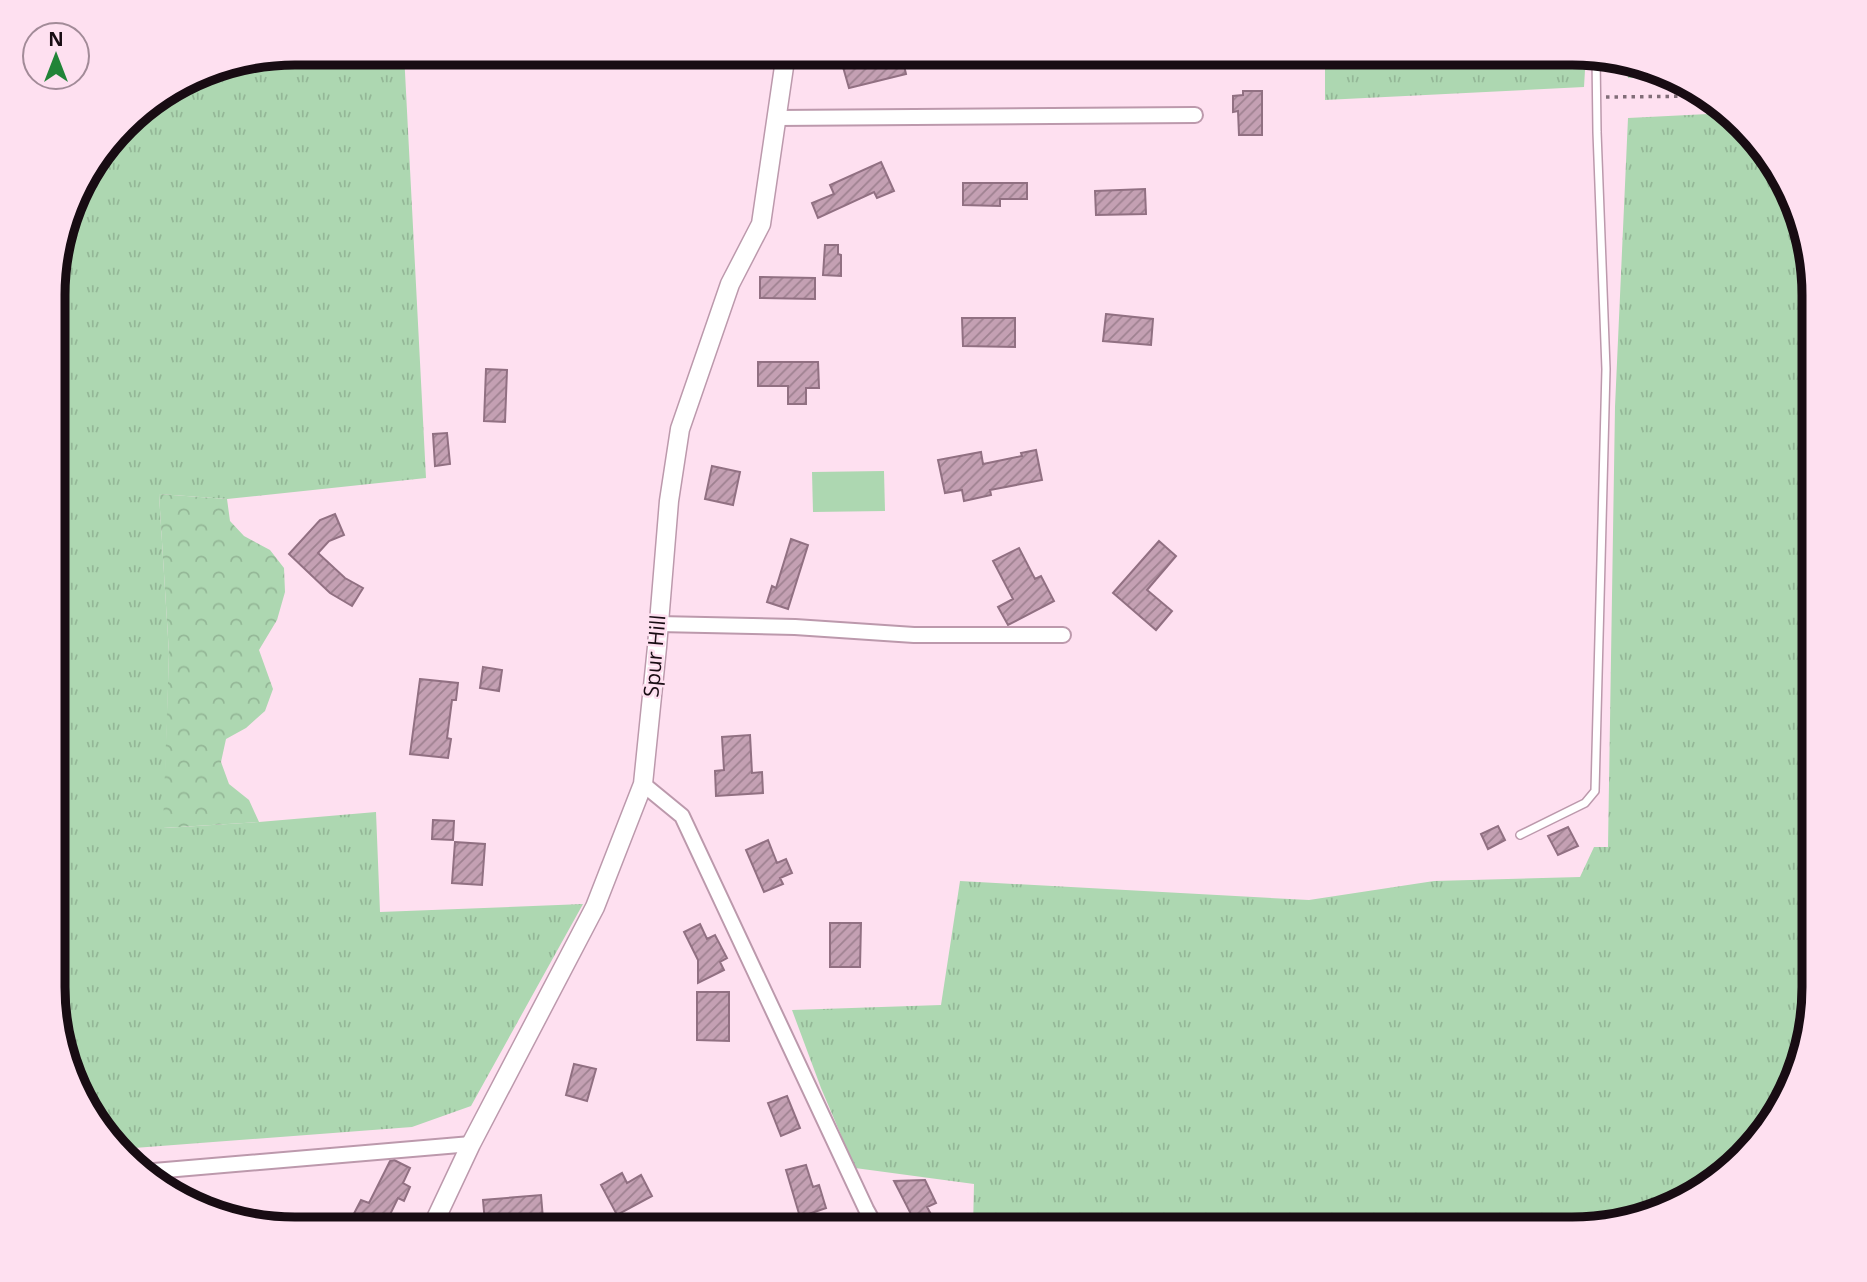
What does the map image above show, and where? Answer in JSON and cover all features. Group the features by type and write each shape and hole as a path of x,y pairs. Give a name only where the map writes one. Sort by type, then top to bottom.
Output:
{"street":[{"name":"Spur Hill","path":"437,1217 471,1144 595,908 643,784 669,501 680,429 730,284 761,224 784,65"},
{"path":"776,118 1195,114"},
{"path":"658,624 795,627 914,635 1063,635"},
{"path":"643,784 682,816 870,1217"},
{"path":"156,1171 471,1144"}],"lane":[{"path":"1520,835 1584,803 1595,791 1606,369 1597,66"}],"path":[{"path":"1597,97 1687,96"}],"green space":[{"path":"280,65 405,65 426,478 227,499 159,494 169,653 164,828 376,812 380,912 583,904 471,1106 412,1127 131,1148 104,1115 82,1075 67,1017 67,265 82,207 104,167 122,143 143,122 180,96 207,82 250,69"},
{"path":"1325,65 1585,65 1584,87 1325,100"},
{"path":"1628,72 1646,78 1628,78"},
{"path":"1714,114 1724,122 1745,143 1763,167 1785,207 1798,250 1802,280 1802,1002 1798,1032 1785,1075 1755,1127 1724,1160 1700,1178 1660,1200 1602,1215 1572,1217 973,1217 974,1184 855,1168 792,1010 941,1005 960,881 1309,900 1434,881 1580,877 1594,847 1608,847 1615,407 1628,118"},
{"path":"884,471 885,511 813,512 812,472"},
{"path":"159,494 227,499 230,521 244,536 270,550 284,568 285,592 277,620 259,650 273,689 265,711 246,728 226,739 221,762 229,784 249,800 259,822 163,828 169,653"}],"building":[{"path":"904,65 906,74 849,88 843,67"},
{"path":"1243,91 1262,91 1262,135 1239,135 1238,111 1233,112 1233,96 1243,95"},
{"path":"881,162 894,191 877,198 874,192 818,218 812,203 834,194 830,185"},
{"path":"963,183 1027,183 1027,199 1000,199 1000,206 963,205"},
{"path":"1145,189 1146,214 1096,215 1095,191"},
{"path":"825,245 838,245 841,276 823,275"},
{"path":"760,277 815,278 815,299 760,298"},
{"path":"1106,314 1153,319 1151,345 1103,341"},
{"path":"962,318 1015,318 1015,347 963,346"},
{"path":"758,362 818,362 819,388 806,388 806,404 788,404 788,386 758,386"},
{"path":"486,369 507,370 505,422 484,421"},
{"path":"447,433 450,464 435,466 433,434"},
{"path":"1036,450 1042,480 990,490 991,495 964,501 962,490 945,493 938,460 981,452 983,464 1022,456 1021,453"},
{"path":"712,466 740,472 733,505 705,499"},
{"path":"335,514 344,535 329,541 318,553 345,578 363,588 352,606 330,593 289,554 320,520"},
{"path":"791,539 808,545 788,609 767,602 772,586 776,588"},
{"path":"1159,541 1176,556 1147,590 1172,611 1156,630 1113,593"},
{"path":"1019,548 1035,579 1041,576 1054,601 1008,625 998,607 1013,599 993,561"},
{"path":"483,667 502,670 499,691 480,688"},
{"path":"420,679 458,683 456,700 452,700 447,738 451,739 448,758 410,754"},
{"path":"750,735 752,773 762,772 763,793 716,796 715,771 724,770 722,737"},
{"path":"433,820 454,821 453,840 432,839"},
{"path":"1498,826 1505,840 1488,849 1481,834"},
{"path":"1568,827 1578,846 1558,855 1548,836"},
{"path":"768,840 777,863 786,859 792,873 780,878 783,884 764,892 746,850"},
{"path":"455,842 485,844 482,885 452,883"},
{"path":"830,923 861,923 860,967 830,967"},
{"path":"700,924 707,939 715,935 727,958 720,962 724,970 698,983 698,960 684,932"},
{"path":"697,992 729,992 729,1041 697,1040"},
{"path":"574,1064 596,1069 587,1101 566,1095"},
{"path":"787,1096 800,1128 781,1136 768,1103"},
{"path":"394,1160 410,1168 403,1183 410,1187 404,1201 398,1198 389,1217 352,1217 361,1200 369,1203 390,1161"},
{"path":"806,1165 813,1187 819,1185 826,1208 800,1217 786,1170"},
{"path":"622,1173 627,1183 641,1175 652,1196 617,1215 601,1185"},
{"path":"925,1180 936,1203 927,1207 932,1217 910,1217 894,1181"},
{"path":"541,1195 543,1217 484,1217 483,1200"}]}
